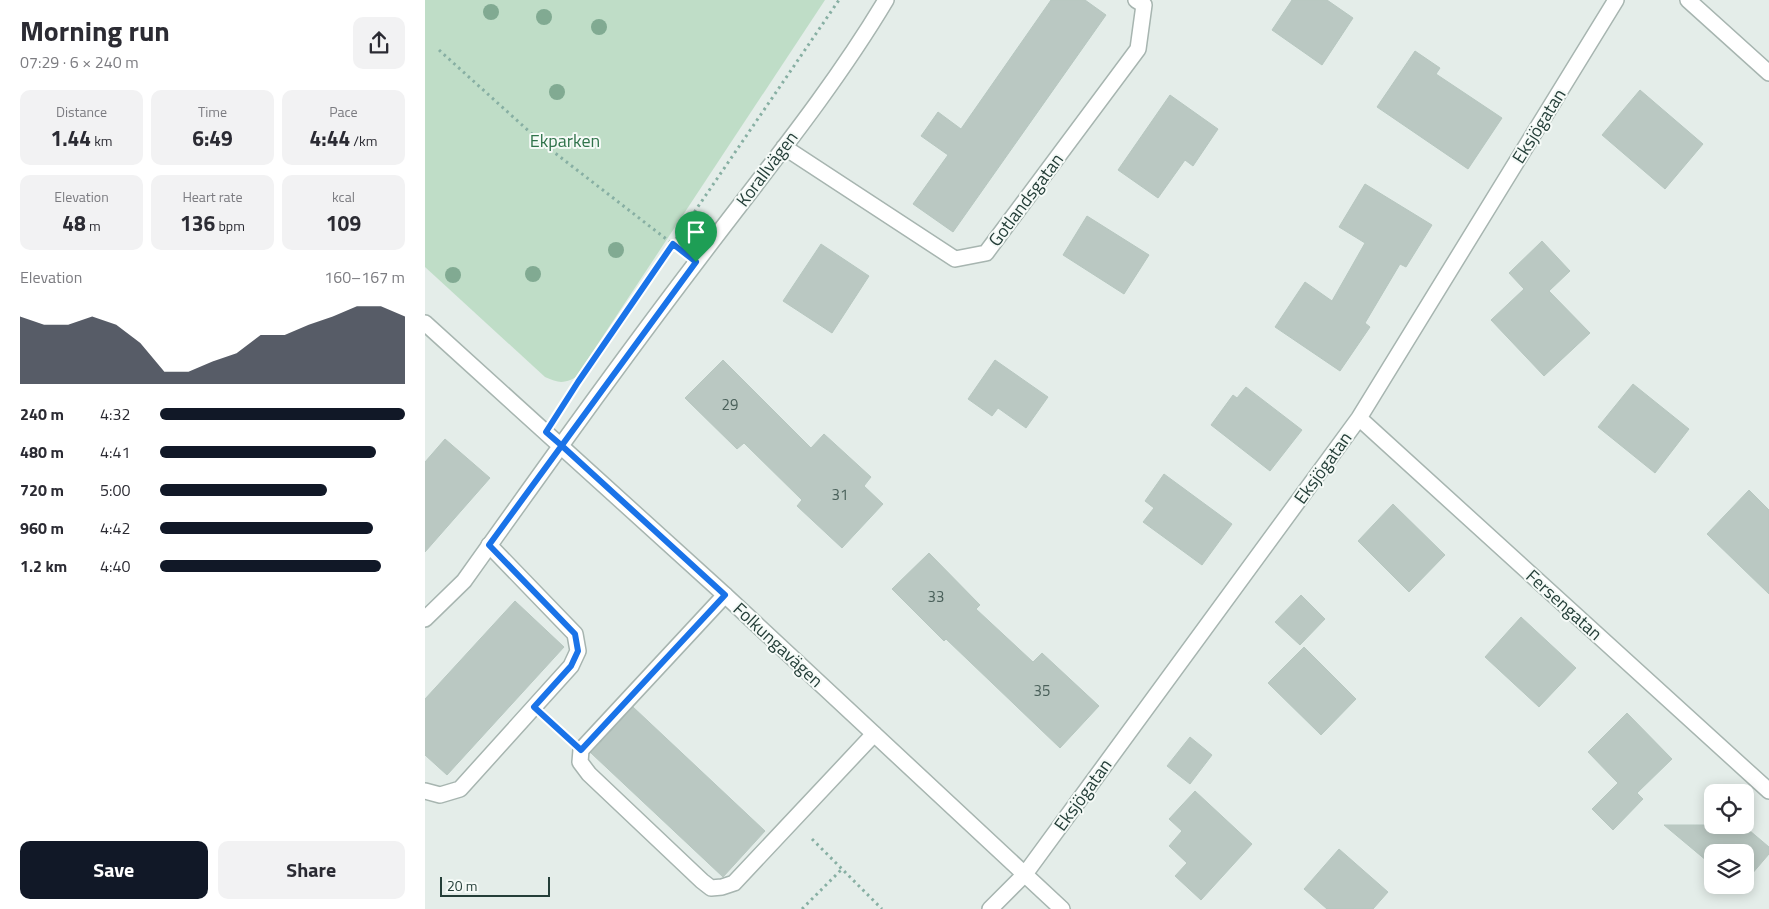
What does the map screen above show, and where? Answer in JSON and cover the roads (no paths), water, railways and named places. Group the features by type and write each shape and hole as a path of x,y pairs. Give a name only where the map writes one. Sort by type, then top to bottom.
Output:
{"street":[{"name":"Korallvägen","path":"425,619 464,580 561,445 860,43 886,0"},
{"name":"Gotlandsgatan","path":"784,147 955,259 987,254 1138,49 1144,5 1136,0"},
{"name":"Eksjögatan","path":"990,909 1025,874 1359,418 1617,0"},
{"path":"1688,0 1769,73"},
{"name":"Folkungavägen","path":"425,322 725,595 1062,909"},
{"name":"Fersengatan","path":"1359,418 1769,791"},
{"path":"425,790 440,795 460,789 571,666 578,651 575,634 489,545"},
{"path":"725,595 581,750 580,762 589,774 711,888 734,883 874,734"}],"park label":[{"name":"Ekparken","path":"565,141"}]}
